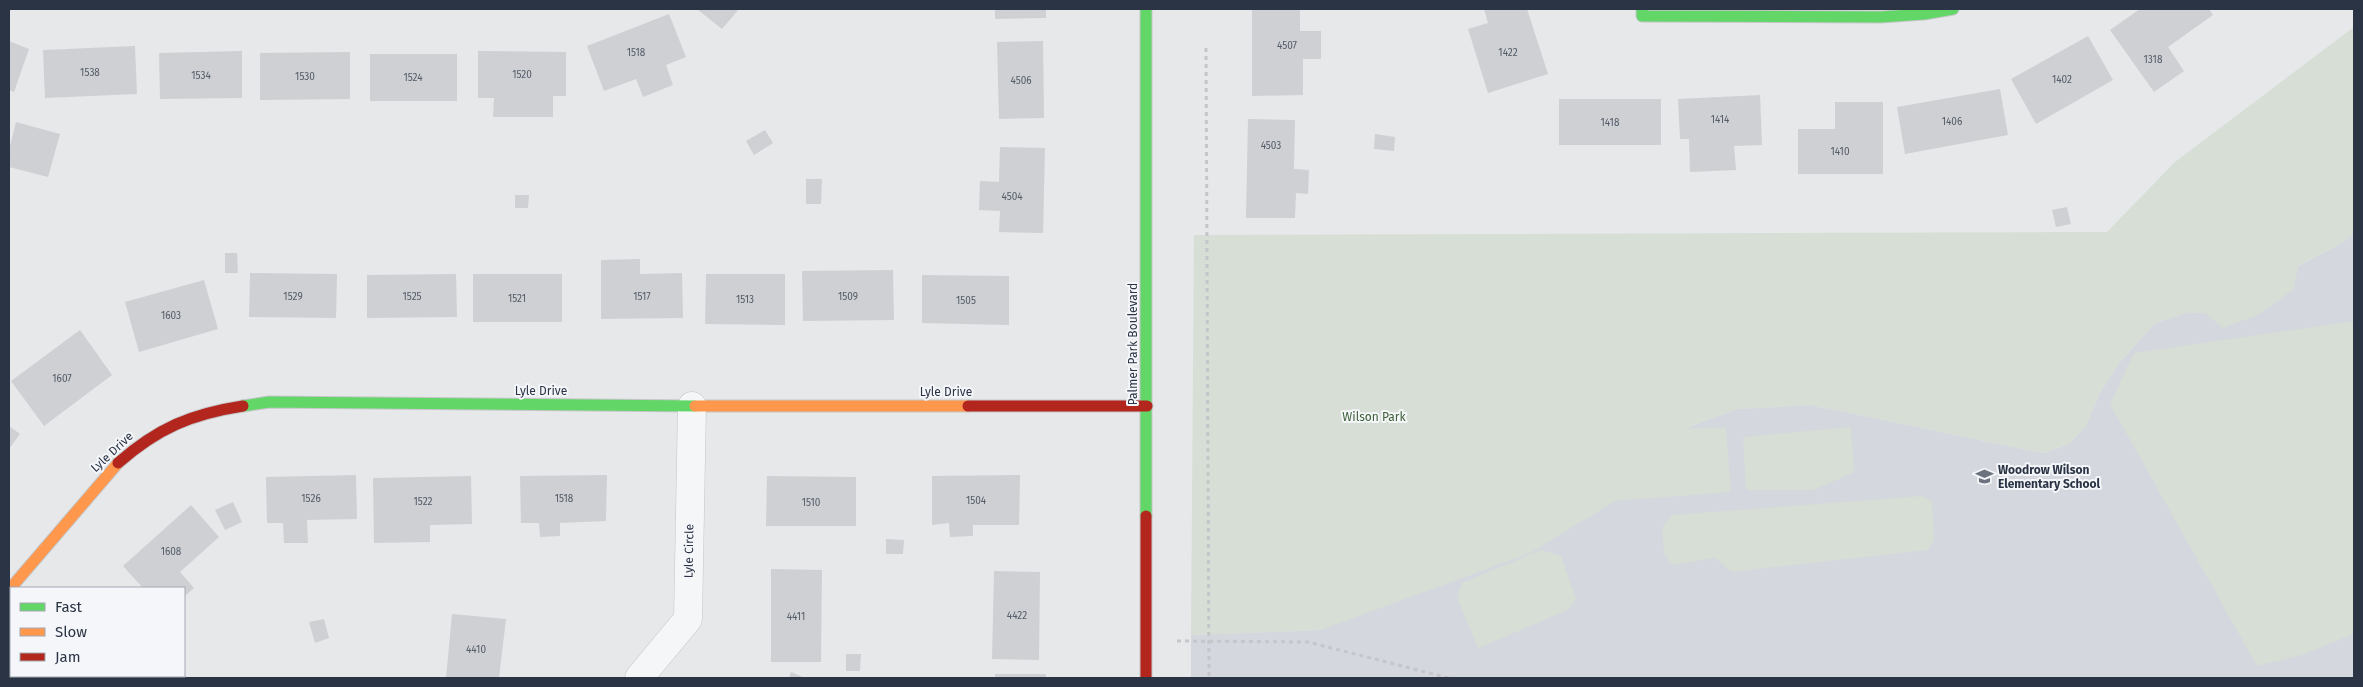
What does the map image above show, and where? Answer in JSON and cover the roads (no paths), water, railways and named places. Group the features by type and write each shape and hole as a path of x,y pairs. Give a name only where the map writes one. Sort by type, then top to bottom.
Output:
{"street":[{"name":"Palmer Park Boulevard","path":"1146,9 1146,678"},
{"path":"1642,9 1642,16 1881,17 1924,14 1953,9"},
{"name":"Lyle Drive","path":"12,587 109,471 142,442 179,422 212,411 268,402 692,406 1147,406"},
{"name":"Lyle Circle","path":"638,678 688,619 692,406"}],"place":[{"name":"Woodrow Wilson Elementary School","path":"1984,477"}],"park label":[{"name":"Wilson Park","path":"1374,417"}]}
